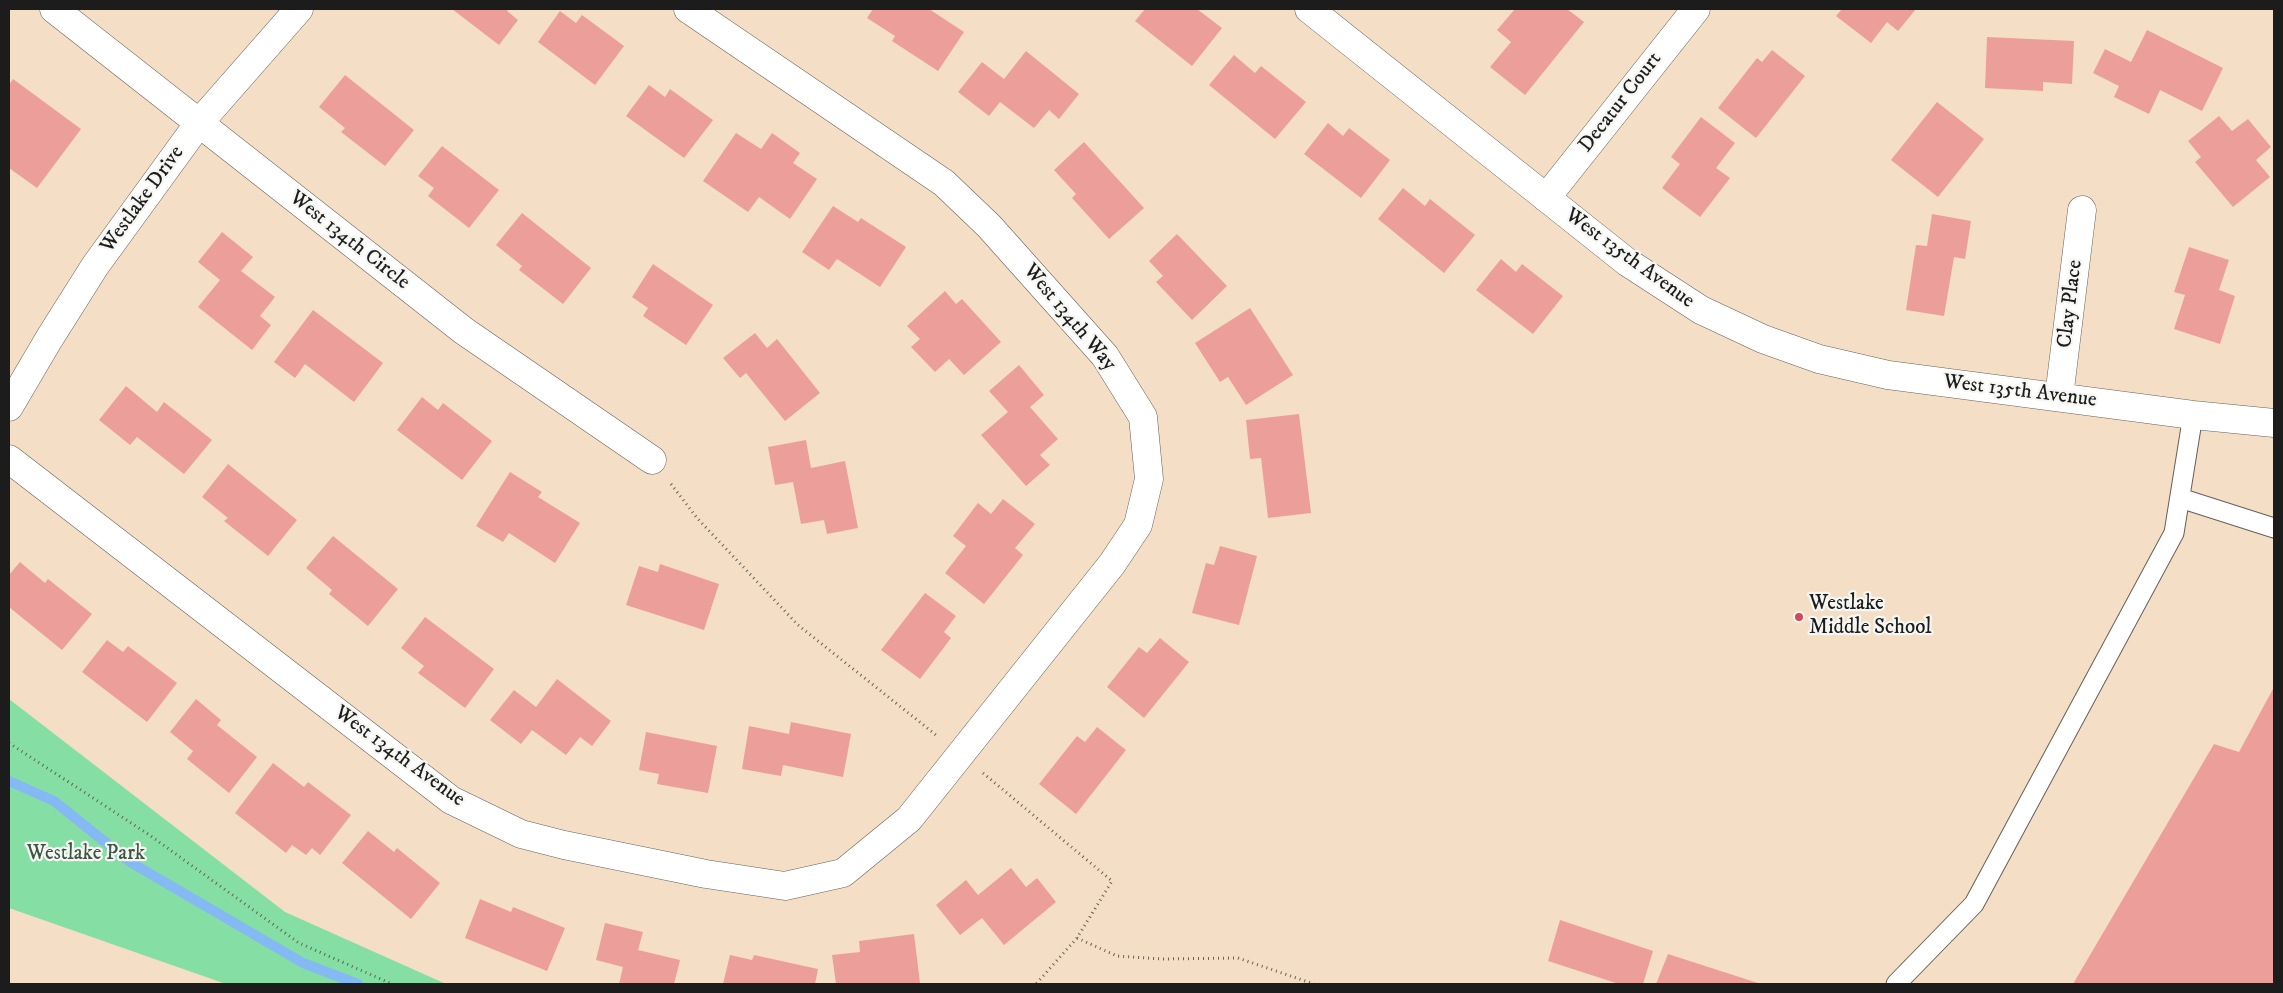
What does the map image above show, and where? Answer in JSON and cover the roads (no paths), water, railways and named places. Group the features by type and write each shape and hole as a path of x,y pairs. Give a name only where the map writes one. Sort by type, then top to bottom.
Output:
{"street":[{"name":"West 134th Circle","path":"54,9 464,331 652,460"},
{"name":"Westlake Drive","path":"9,407 48,339 95,266 199,123 299,9"},
{"name":"West 134th Way","path":"688,9 944,183 990,226 1105,356 1143,417 1149,479 1138,525 1112,564 960,754"},
{"name":"West 135th Avenue","path":"1309,9 1627,262 1702,310 1762,339 1819,359 1888,375 2274,424"},
{"name":"Decatur Court","path":"1546,198 1696,9"},
{"name":"Clay Place","path":"2059,398 2082,210"},
{"name":"West 134th Avenue","path":"9,459 450,800 521,834 564,845 706,874 785,886 843,873 910,819 960,754"}],"lane":[{"path":"1896,984 1974,904 2174,533 2193,415"},
{"path":"2180,498 2274,528"}],"waterway":[{"path":"9,781 54,801 130,862 303,963 358,984"}],"place":[{"name":"Westlake Middle School","path":"1799,617"}],"park label":[{"name":"Westlake Park","path":"86,855"}]}
